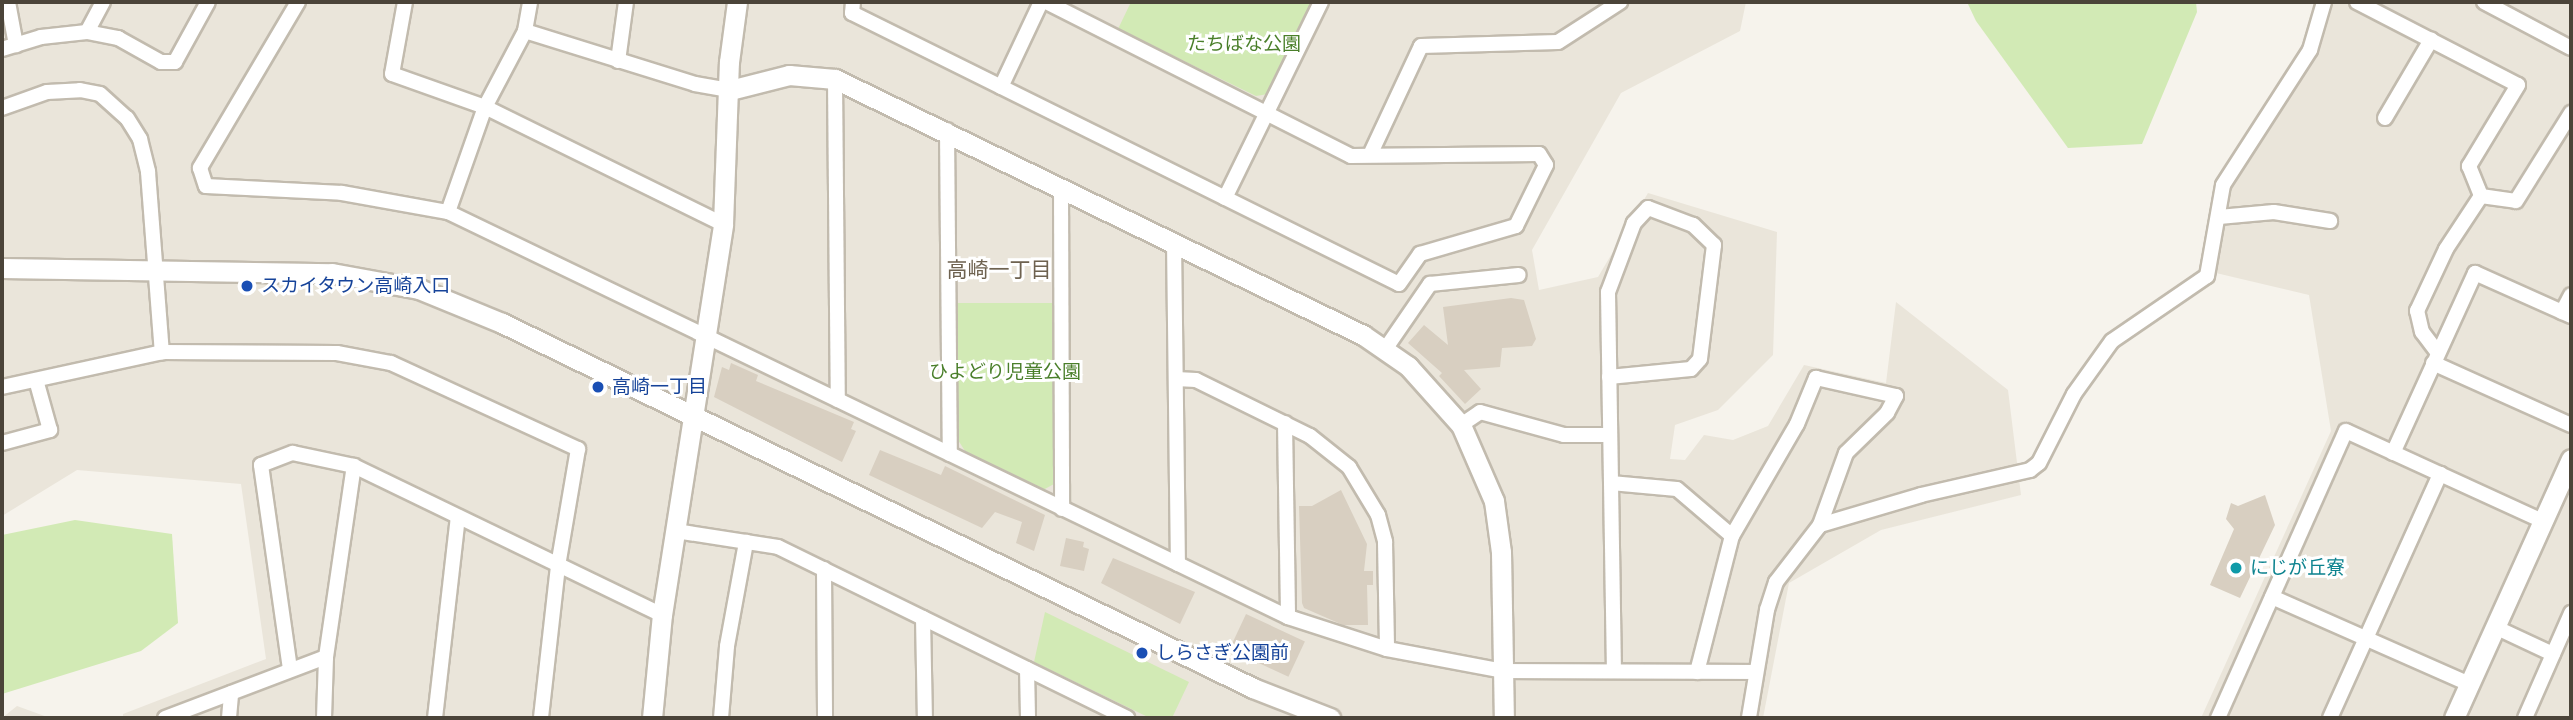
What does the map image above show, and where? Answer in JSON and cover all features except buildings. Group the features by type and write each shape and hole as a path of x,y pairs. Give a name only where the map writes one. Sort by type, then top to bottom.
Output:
{"street":[{"path":"8,2 9,47 87,32 117,38 161,62 175,62 208,2"},
{"path":"87,32 103,2"},
{"path":"298,2 200,168 202,183 221,190 342,193 448,212 1288,617 1387,649 1503,671 1756,672"},
{"path":"405,2 392,74 485,107 723,224"},
{"path":"448,212 485,107 525,31 530,2"},
{"path":"618,61 626,2"},
{"path":"652,718 662,615 695,420 723,224 737,2"},
{"path":"853,2 852,13 1001,87 1225,198 1399,284 1420,254 1516,226 1546,165 1539,154 1351,156 1044,2 1001,87"},
{"path":"1225,198 1321,2"},
{"path":"1370,155 1420,46 1558,42 1620,2"},
{"path":"1821,525 1922,495 2030,470 2039,463 2074,394 2112,341 2207,276 2223,185 2309,50 2324,2"},
{"path":"2357,2 2518,85 2469,166 2481,196"},
{"path":"2484,2 2571,48"},
{"path":"525,31 618,61 730,90 789,75 835,79 947,130 1386,348 1421,377 1461,425 1488,484 1499,523 1504,718"},
{"path":"2385,118 2431,40"},
{"path":"835,79 838,400"},
{"path":"2,108 70,89 100,94 119,108 145,152 162,352"},
{"path":"2481,196 2516,201 2571,113"},
{"path":"947,130 950,454"},
{"path":"1061,188 1062,509"},
{"path":"2481,196 2446,248 2419,300 2422,332 2436,358 2571,425"},
{"path":"1609,377 1691,369 1700,359 1714,246 1693,225 1648,208 1634,223 1608,292 1609,377 1614,671"},
{"path":"2219,217 2274,212 2330,221"},
{"path":"1174,241 1178,564"},
{"path":"2,268 332,273 394,282 491,318 695,420 1253,688 1330,718"},
{"path":"2393,453 2474,273 2567,314 2571,295"},
{"path":"1386,348 1430,284 1518,275"},
{"path":"2,387 162,352 363,356 424,376 578,449 558,566 541,718"},
{"path":"1697,672 1732,536 1797,424 1816,378 1896,396 1887,413 1846,453 1821,525 1790,559 1771,594 1749,718"},
{"path":"1176,379 1196,380 1286,423 1330,449 1349,467 1378,515 1389,568 1387,649"},
{"path":"2,443 51,430 36,380"},
{"path":"1461,425 1480,412 1564,435 1610,435"},
{"path":"1286,423 1288,617"},
{"path":"2218,718 2346,431 2543,521"},
{"path":"290,669 261,464 293,453 354,466 662,615"},
{"path":"2454,718 2571,459"},
{"path":"324,718 326,656 354,466"},
{"path":"2330,718 2440,474"},
{"path":"1611,483 1677,489 1732,536"},
{"path":"435,718 458,517"},
{"path":"676,531 778,547 1127,718"},
{"path":"722,718 727,646 746,542"},
{"path":"824,569 825,718"},
{"path":"2272,597 2469,684"},
{"path":"2525,718 2571,613"},
{"path":"923,618 925,718"},
{"path":"2495,627 2553,654"},
{"path":"165,718 326,656"},
{"path":"1027,669 1028,718"},
{"path":"229,718 231,693"}],"shaded area":[{"path":"2,2 1746,2 1740,31 1621,93 1532,250 1539,290 1598,277 1648,193 1777,232 1773,355 1718,410 1675,425 1670,459 1685,460 1704,435 1733,440 1768,426 1804,365 1886,383 1896,302 2008,390 2021,495 1881,530 1789,583 1763,718 123,718 123,714 266,659 241,484 77,470 2,516"},
{"path":"2314,2 2571,2 2571,718 2201,718 2331,431 2309,295 2199,269 2210,211 2302,44"},
{"path":"17,706 50,718 2,718"}],"green space":[{"name":"たちばな公園","path":"1131,2 1312,2 1268,94 1256,96 1118,29"},
{"path":"1967,2 2196,2 2197,12 2142,144 2068,148 1976,21"},
{"name":"ひよどり児童公園","path":"957,303 1053,303 1054,484 1043,490 965,451 958,440"},
{"path":"75,520 172,534 178,623 141,651 2,694 2,535"},
{"path":"1045,612 1189,682 1172,718 1150,718 1034,662"}],"place":[{"name":"スカイタウン高崎入口","path":"247,286"},
{"name":"高崎一丁目","path":"598,387"},
{"name":"にじが丘寮","path":"2236,568"},
{"name":"しらさぎ公園前","path":"1142,653"}],"district":[{"name":"高崎一丁目","path":"999,270"}]}
